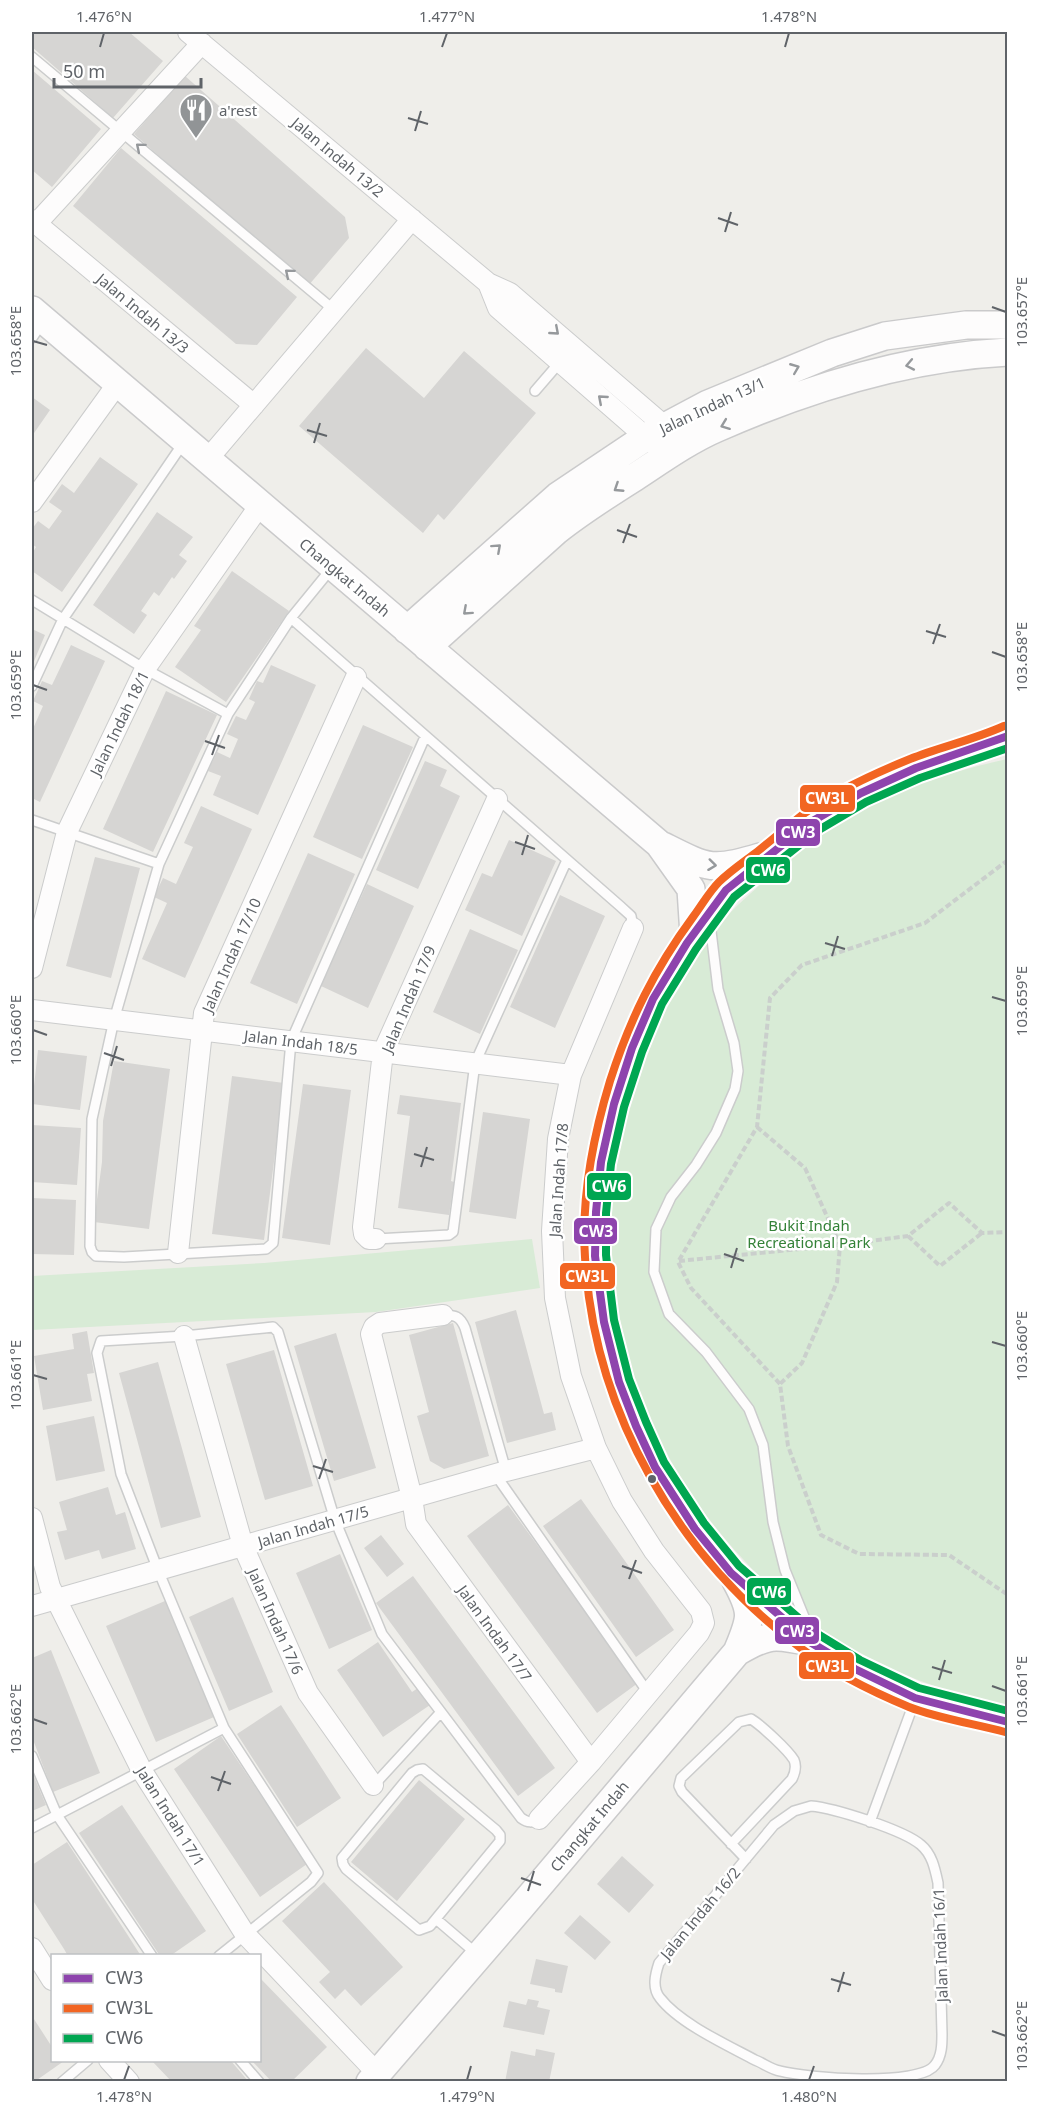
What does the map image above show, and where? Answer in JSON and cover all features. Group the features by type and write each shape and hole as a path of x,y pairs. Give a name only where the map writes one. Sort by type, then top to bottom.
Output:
{"street":[{"path":"34,222 121,132 195,37"},
{"name":"Jalan Indah 13/2","path":"195,37 488,283 510,293 676,451"},
{"path":"207,460 412,219"},
{"name":"Jalan Indah 13/3","path":"34,222 254,405"},
{"name":"Jalan Indah 13/2","path":"488,283 498,308 560,362 655,431"},
{"path":"966,325 1008,310"},
{"name":"Changkat Indah","path":"36,323 118,383 659,844 691,889 701,925"},
{"name":"Jalan Indah 13/1","path":"417,638 558,496 655,431 708,404 842,350 885,336 966,325 1008,325"},
{"name":"Jalan Indah 13/1","path":"417,638 556,531 676,451 716,428 802,395 890,369 968,354 1008,352"},
{"path":"968,354 1008,358"},
{"path":"32,502 118,383"},
{"name":"Jalan Indah 18/1","path":"32,968 67,832 145,669 260,505"},
{"name":"Jalan Indah 17/10","path":"178,1253 204,1014 356,677"},
{"path":"1002,740 916,768 861,793 811,822 726,890 653,999 632,1048 614,1104 601,1162 596,1212 595,1256 604,1322 619,1382 636,1426 655,1467 695,1529 731,1573 814,1645 855,1669 915,1698 1008,1722"},
{"name":"Jalan Indah 17/9","path":"376,1239 369,1239 364,1234 363,1227 383,1052 496,799"},
{"name":"Changkat Indah","path":"659,844 710,867 729,866 768,855"},
{"name":"Jalan Indah 17/8","path":"633,928 571,1075 558,1139 552,1231 555,1298 572,1376 596,1448 622,1501 654,1551 701,1611 704,1623 699,1633 649,1694"},
{"name":"Jalan Indah 18/5","path":"32,1010 571,1075"},
{"name":"Jalan Indah 17/7","path":"442,1315 380,1323 374,1326 371,1334 419,1529 591,1762"},
{"name":"Jalan Indah 17/6","path":"184,1336 243,1546 308,1693 373,1785"},
{"name":"Jalan Indah 17/5","path":"32,1606 500,1472 596,1448"},
{"name":"Jalan Indah 17/1","path":"32,1518 50,1587 142,1771 245,1934 374,2077"},
{"name":"Changkat Indah","path":"731,1573 748,1602 749,1617 737,1652"},
{"name":"Changkat Indah","path":"374,2077 737,1652 761,1638 783,1636 814,1645"},
{"path":"539,1819 649,1694"},
{"path":"32,1948 51,1978"},
{"path":"110,2062 129,2082"}],"lane":[{"path":"32,57 334,310"},
{"path":"535,391 560,362"},
{"path":"32,686 63,619 184,440"},
{"path":"333,567 291,618 228,714 159,864 114,1020 92,1119 90,1246 96,1256 102,1258 266,1249 273,1243 291,1041 426,737"},
{"path":"32,600 145,669 228,714"},
{"path":"291,618 631,916 633,928"},
{"path":"32,820 159,864"},
{"path":"376,1239 449,1235 453,1232 475,1063 567,860"},
{"path":"701,925 734,1043 738,1071 735,1089 716,1133 696,1164 670,1197 656,1229 654,1272 669,1314 706,1352 749,1409 763,1445 773,1522 785,1570 814,1645"},
{"path":"442,1315 454,1315 462,1320 465,1328 500,1472 649,1694"},
{"path":"221,1954 311,1882 318,1873 224,1728 158,1570 121,1474 97,1353 101,1341 273,1327 278,1332 335,1520 382,1634 521,1818 526,1822 539,1819"},
{"path":"870,1822 915,1698"},
{"path":"373,1785 376,1785 441,1712"},
{"path":"731,1844 792,1779 796,1771 795,1761 761,1725 751,1719 739,1722 681,1778 679,1786 682,1792 731,1844 746,1859"},
{"path":"32,1828 224,1728"},
{"path":"32,1756 57,1815 151,1954"},
{"path":"423,1769 500,1835 497,1846 436,1919 425,1929 419,1930 413,1927 343,1864 342,1858 412,1773 423,1769"},
{"name":"Jalan Indah 16/2","path":"870,1822 826,1808 811,1806 794,1810 774,1825 659,1963 654,1979 659,1996 676,2014 722,2043 779,2071 867,2080 922,2074 935,2066 941,2053 942,2034"},
{"name":"Jalan Indah 16/1","path":"870,1822 923,1845 933,1862 938,1883 942,2034"},
{"path":"436,1919 479,1956"},
{"path":"62,2082 87,2062"},
{"path":"241,2062 259,2082"}],"path":[{"path":"678,1262 757,1127 770,998 802,965 925,923 1008,860"},
{"path":"757,1127 805,1168 840,1245 837,1282 802,1363 780,1384"},
{"path":"678,1262 908,1236 949,1203 982,1233"},
{"path":"908,1236 940,1266 982,1233 1008,1232"},
{"path":"678,1262 691,1288 780,1384 788,1446 821,1535 859,1554 949,1555 1008,1595"}],"green space":[{"name":"Bukit Indah Recreational Park","path":"1007,759 1007,1705 929,1684 880,1663 833,1637 783,1601 717,1529 674,1467 643,1399 622,1327 615,1289 610,1228 621,1142 656,1033 676,990 700,950 730,913 792,857 848,818 907,789"},
{"path":"532,1239 540,1288 376,1312 32,1330 32,1276 264,1263"}],"building":[{"path":"32,32 129,32 163,61 113,118 32,47"},
{"path":"32,70 101,129 52,187 32,170"},
{"path":"185,76 345,217 349,238 308,286 134,134"},
{"path":"121,148 297,297 257,345 236,344 73,206"},
{"path":"366,348 424,398 464,351 536,413 444,520 438,514 423,533 299,426"},
{"path":"32,397 50,410 32,436"},
{"path":"100,457 138,484 62,592 32,571 32,554 36,547 32,544 32,529 38,521 49,529 62,511 49,502 62,484 74,493"},
{"path":"157,512 193,537 179,555 187,561 159,596 154,592 141,611 147,615 134,634 93,605"},
{"path":"232,571 289,611 226,702 175,667 201,630 194,626"},
{"path":"32,629 45,635 32,666"},
{"path":"71,645 105,661 40,802 32,798 32,731 43,706 33,701 42,681 52,685"},
{"path":"271,665 316,685 258,815 213,795 221,776 208,771 217,752 230,758 238,739 227,734 236,716 246,720 255,702 249,699 257,681 263,683"},
{"path":"166,691 217,715 153,852 103,829"},
{"path":"363,725 413,747 362,859 313,837"},
{"path":"425,761 447,770 440,786 460,796 418,889 376,870"},
{"path":"201,806 252,829 185,978 142,959 167,903 154,897 163,878 176,884 193,847 184,843"},
{"path":"509,840 556,861 522,936 465,910 482,873 492,877"},
{"path":"308,853 355,874 297,1004 250,983"},
{"path":"95,857 140,868 111,978 66,966"},
{"path":"367,884 414,906 368,1008 321,986"},
{"path":"560,895 605,916 555,1028 510,1007"},
{"path":"470,929 518,950 480,1034 433,1012"},
{"path":"38,1050 87,1056 80,1110 32,1104"},
{"path":"114,1061 170,1069 149,1229 94,1222 102,1162 103,1121"},
{"path":"232,1076 284,1083 264,1240 212,1234"},
{"path":"303,1084 351,1090 330,1245 282,1238"},
{"path":"400,1095 461,1103 449,1215 398,1208 410,1116 397,1114"},
{"path":"483,1112 530,1119 516,1219 469,1212"},
{"path":"32,1125 81,1128 77,1185 32,1182"},
{"path":"32,1198 76,1200 74,1255 32,1254"},
{"path":"516,1310 544,1414 552,1412 556,1430 507,1443 475,1322"},
{"path":"453,1323 489,1456 444,1469 430,1461 417,1416 429,1412 409,1335"},
{"path":"87,1331 94,1373 87,1374 92,1401 43,1410 34,1356 74,1349 72,1334"},
{"path":"336,1333 376,1468 334,1481 294,1346"},
{"path":"274,1350 313,1486 265,1500 226,1364"},
{"path":"158,1362 201,1517 161,1528 119,1373"},
{"path":"94,1416 105,1471 56,1481 46,1426"},
{"path":"108,1487 116,1515 125,1512 136,1549 102,1559 99,1550 65,1560 57,1532 67,1530 59,1502"},
{"path":"581,1499 674,1630 636,1657 543,1526"},
{"path":"508,1505 638,1683 597,1713 467,1536"},
{"path":"381,1535 404,1564 387,1577 364,1548"},
{"path":"340,1554 372,1630 329,1649 296,1573"},
{"path":"413,1576 555,1768 518,1796 376,1603"},
{"path":"233,1597 273,1692 229,1711 189,1617"},
{"path":"165,1601 214,1717 156,1742 106,1626"},
{"path":"378,1642 412,1692 418,1688 430,1705 383,1737 337,1670"},
{"path":"51,1650 100,1773 53,1792 32,1737 32,1658"},
{"path":"281,1705 341,1798 297,1827 237,1734"},
{"path":"221,1736 307,1864 260,1897 174,1769"},
{"path":"32,1772 46,1805 32,1811"},
{"path":"419,1780 465,1819 397,1901 351,1862"},
{"path":"122,1805 206,1931 173,1954 159,1954 79,1833"},
{"path":"67,1842 140,1954 67,1954 32,1899 32,1865"},
{"path":"622,1856 654,1885 629,1913 597,1884"},
{"path":"324,1882 403,1967 361,2006 345,1989 335,1999 319,1982 330,1972 282,1921"},
{"path":"580,1915 611,1942 595,1960 564,1933"},
{"path":"536,1959 568,1966 562,1993 555,1992 555,1989 530,1984"},
{"path":"261,1979 327,2047 291,2082 272,2082 253,2062 261,2062"},
{"path":"528,1999 539,2001 537,2007 550,2010 544,2035 503,2027 509,2001 526,2005"},
{"path":"32,2016 51,2045 51,2062 63,2062 32,2082"},
{"path":"536,2049 555,2053 549,2082 505,2082 511,2051 535,2056"},
{"path":"153,2062 232,2062 249,2082 172,2082"}],"transit line":[{"name":"CW3L","path":"1004,726 910,759 840,791 802,815 715,886 666,956 644,996 618,1058 604,1102 594,1146 587,1190 584,1235 592,1315 605,1371 625,1425 650,1477 681,1526 717,1571 757,1612 814,1658 840,1674 920,1711 1005,1732"},
{"name":"CW3","path":"1008,736 916,768 861,793 811,822 726,890 687,943 653,999 632,1048 614,1104 601,1162 596,1212 595,1256 604,1322 619,1382 636,1426 655,1467 695,1529 731,1573 810,1642 855,1669 915,1698 1008,1722"},
{"name":"CW6","path":"1008,748 920,778 866,802 817,831 734,897 696,949 662,1004 642,1052 624,1107 611,1164 606,1213 606,1255 614,1320 629,1379 664,1462 704,1523 739,1566 816,1633 860,1660 919,1688 1008,1711"}],"place":[{"name":"a'rest","path":"196,139"}]}
